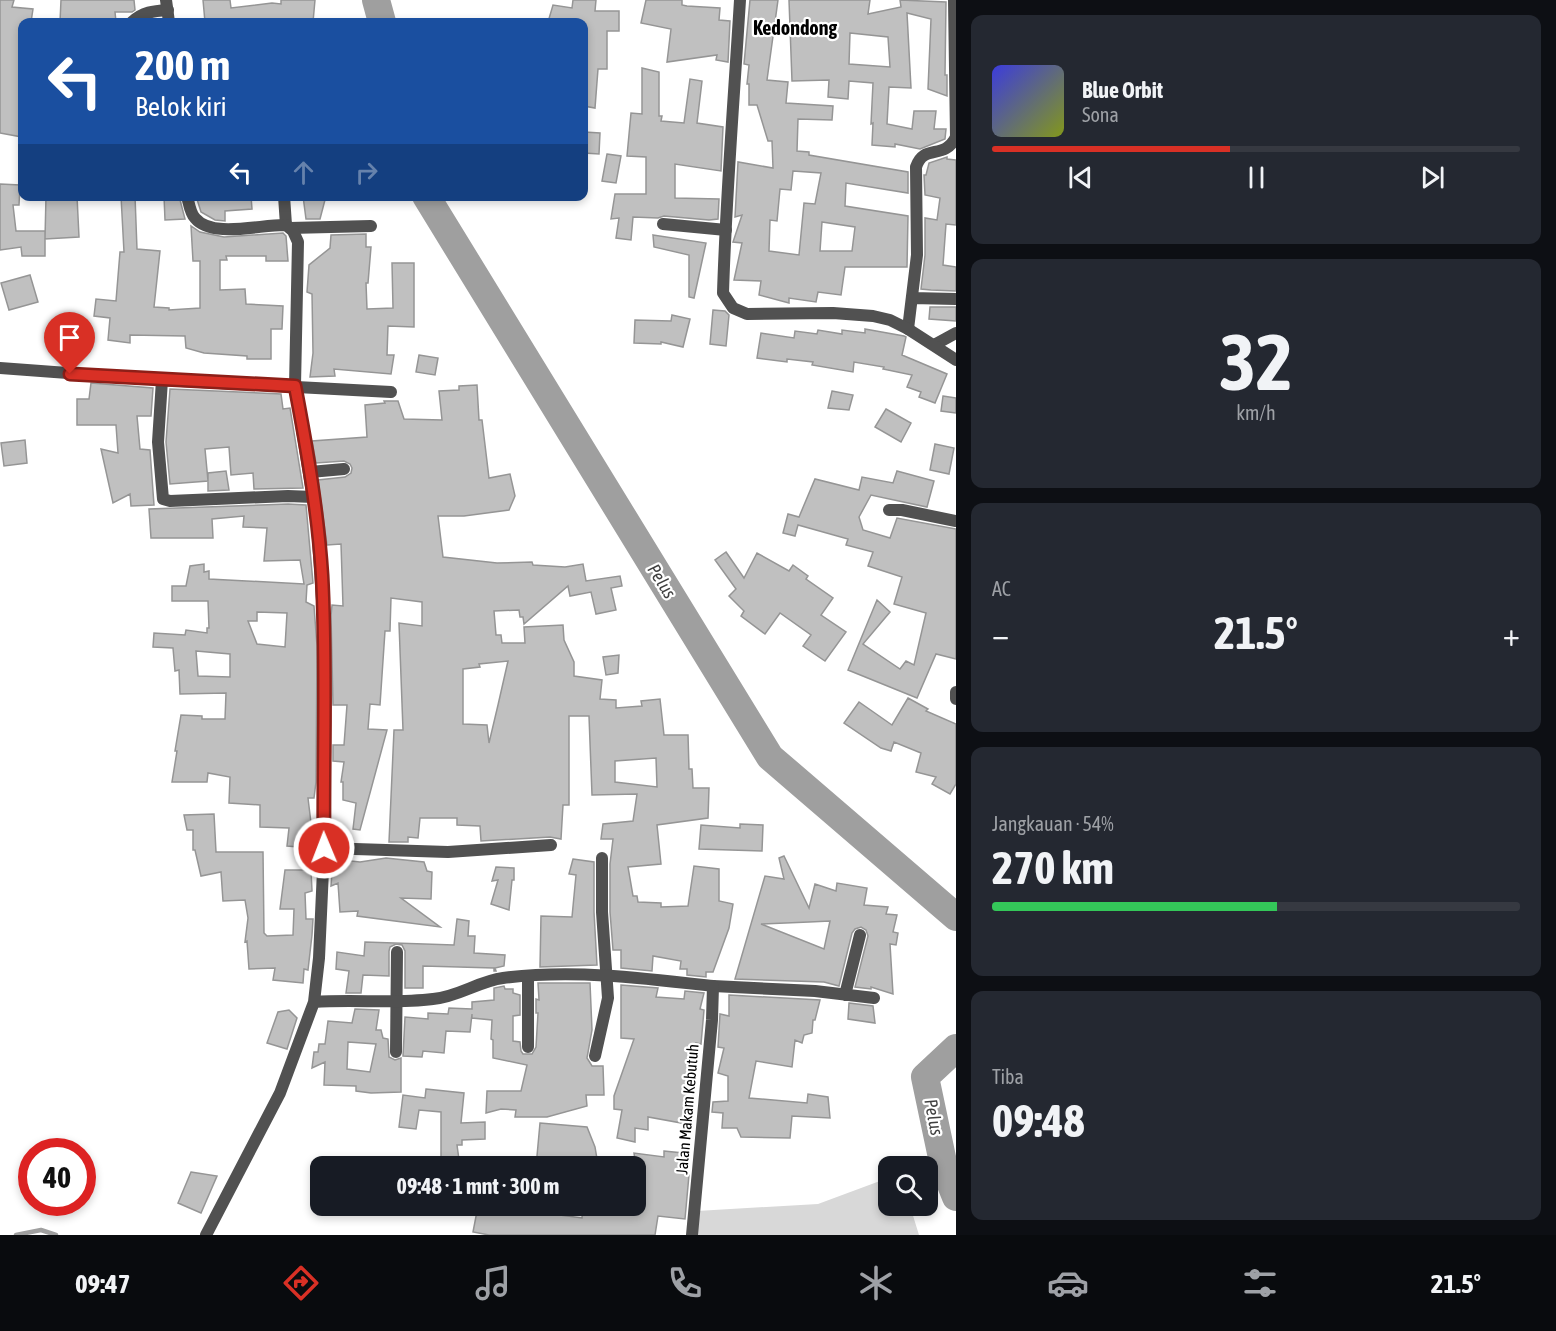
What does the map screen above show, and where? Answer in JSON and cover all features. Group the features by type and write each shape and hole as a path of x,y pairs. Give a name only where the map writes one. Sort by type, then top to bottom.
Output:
{"street":[{"path":"740,0 729,139 723,293 733,308 747,314 833,313 873,316 890,320 956,360"},
{"path":"908,329 917,255 916,167 918,160 926,153 942,152 952,146 956,137 954,0"},
{"path":"137,18 149,11 167,7"},
{"path":"188,201 193,217 203,226 217,229 371,226"},
{"path":"206,1235 280,1093 315,1002 324,848 325,646 322,575 314,497 295,386 298,242 288,226 285,201"},
{"path":"663,224 726,230"},
{"path":"912,298 956,299"},
{"path":"934,345 956,333"},
{"path":"0,369 391,392"},
{"path":"162,380 158,442 163,499 170,501 314,497"},
{"path":"310,472 344,470"},
{"path":"890,510 902,510 956,522"},
{"path":"956,692 956,699"},
{"path":"324,848 448,852 551,845"},
{"path":"595,1056 608,998 602,858"},
{"path":"845,995 860,934"},
{"path":"396,1052 397,952"},
{"path":"315,1002 396,1002 437,999 500,978 528,976 606,976 874,998"},
{"path":"528,976 528,1047"},
{"name":"Jalan Makam Kebutuh","path":"692,1235 712,1020 713,986"}],"shaded area":[{"path":"878,1182 878,1216 913,1216 919,1235 695,1235 697,1211 818,1204"}],"building":[{"path":"0,0 14,0 12,7 33,9 32,18 18,18 18,136 0,133"},
{"path":"61,0 134,0 135,10 115,12 116,18 60,18"},
{"path":"203,0 230,0 231,8 281,4 281,0 315,0 313,18 205,18"},
{"path":"573,0 596,0 595,11 619,11 619,31 607,31 607,69 598,69 595,108 588,107 588,18 549,18 553,5 572,8"},
{"path":"646,0 682,0 682,5 720,8 719,20 730,21 728,62 716,60 717,55 667,62 671,29 641,23"},
{"path":"750,0 778,0 767,80 788,82 786,103 833,106 832,120 798,119 797,151 908,172 908,193 846,183 845,206 908,216 907,267 845,267 841,295 818,292 816,302 789,298 789,303 759,295 761,281 734,280 742,243 733,242 742,215 735,217 738,162 773,168 772,141 768,141 757,105 749,105 749,84 747,84 749,65 744,64","holes":["793,171 821,173 815,204 804,203 799,255 769,251 770,220 777,221 780,189 791,190","822,222 855,227 852,251 820,251"]},
{"path":"789,0 870,0 868,14 901,7 900,0 946,2 947,96 928,89 931,19 907,13 911,88 889,87 887,124 912,129 914,111 936,111 934,129 946,129 945,139 920,149 895,144 895,147 872,145 873,83 849,81 848,99 828,97 829,80 792,81","holes":["850,33 888,37 890,67 849,64"]},
{"path":"642,68 659,72 661,121 684,123 690,79 702,81 697,123 723,127 721,171 675,164 675,198 719,199 718,219 633,217 631,240 616,238 619,218 611,219 615,194 646,194 646,157 627,156 631,113 642,114"},
{"path":"588,132 600,133 599,154 588,153"},
{"path":"607,154 621,156 616,183 602,181"},
{"path":"947,157 947,159 956,160 956,225 946,224 943,265 956,267 956,291 921,289 925,255 925,218 937,220 940,198 925,195 924,175 926,175 929,163"},
{"path":"0,184 18,185 19,205 13,205 16,231 45,231 45,256 22,256 21,247 0,250"},
{"path":"46,201 77,201 79,237 45,239"},
{"path":"121,201 135,201 137,249 160,251 154,307 169,308 169,310 200,308 200,261 193,261 191,226 200,232 224,237 283,233 286,236 288,261 266,261 266,256 226,256 227,260 220,260 220,290 245,289 246,304 283,306 282,329 271,329 271,359 247,359 247,356 204,353 186,348 185,336 130,335 130,343 108,340 110,318 94,316 96,299 116,301 120,252 124,252"},
{"path":"164,201 180,201 185,219 165,220"},
{"path":"198,201 251,201 252,209 225,211 225,221 215,220 201,212"},
{"path":"304,201 325,201 320,219 306,219"},
{"path":"366,234 366,247 371,247 368,283 366,283 367,309 393,308 392,263 414,263 414,327 388,326 387,355 394,355 391,374 334,369 335,376 310,377 313,353 312,294 307,292 309,265 330,248 331,235"},
{"path":"653,235 706,243 694,298 689,297 689,255 654,247"},
{"path":"30,275 38,302 9,310 1,283"},
{"path":"930,307 956,307 956,321 929,319"},
{"path":"713,310 725,311 729,315 726,346 710,344"},
{"path":"672,315 690,319 683,347 661,342 661,344 634,343 635,320 671,321"},
{"path":"865,329 906,337 902,355 947,374 935,403 919,397 921,392 907,387 912,375 883,369 884,367 854,362 853,372 812,365 813,362 787,359 787,362 757,358 761,333 794,338 795,331 817,334 818,330 842,334 842,330 865,333"},
{"path":"419,355 438,358 435,375 416,372"},
{"path":"91,383 153,388 151,416 137,416 140,449 150,450 154,505 131,506 130,494 113,503 101,449 118,453 116,425 77,425 77,399 89,399"},
{"path":"477,385 479,420 482,420 489,478 510,474 515,496 509,510 464,516 438,516 443,557 497,563 532,562 533,565 565,567 583,564 586,581 620,576 622,586 611,588 616,610 596,614 591,592 570,596 568,586 524,624 519,610 494,611 496,635 501,635 502,643 525,643 524,627 563,625 564,640 574,662 574,676 602,680 600,699 616,700 616,708 642,706 641,701 660,699 664,735 688,735 689,769 692,769 693,788 709,788 708,818 657,825 661,864 628,867 633,896 637,896 638,902 661,903 661,907 688,906 694,866 719,869 719,901 733,904 729,928 713,972 706,972 706,977 687,975 687,969 680,969 681,961 653,956 652,971 621,968 621,950 613,950 610,912 610,864 613,839 601,839 603,824 633,821 637,794 592,795 589,716 569,716 569,805 563,805 561,839 550,837 481,841 480,826 457,825 457,818 420,818 418,838 408,837 408,842 389,842 394,730 403,730 399,623 422,626 422,602 391,598 390,631 385,631 380,705 370,704 368,729 387,730 360,830 353,829 356,803 343,800 343,782 341,782 344,762 333,761 333,745 344,745 347,705 333,705 331,616 332,605 343,606 341,544 327,545 318,480 345,477 351,473 352,468 344,461 316,463 312,441 367,437 365,405 385,403 384,401 398,401 404,419 442,420 439,391 459,390 459,386","holes":["508,661 498,705 489,743 487,725 463,724 463,669 480,667 479,664","656,758 657,787 615,782 615,761"]},
{"path":"170,389 281,394 283,409 290,408 303,488 254,489 253,473 231,475 229,447 205,449 208,481 170,484 166,442"},
{"path":"832,391 853,395 849,410 828,408"},
{"path":"943,396 956,398 956,413 941,411"},
{"path":"886,409 911,423 901,442 875,427"},
{"path":"25,440 27,463 4,466 1,443"},
{"path":"935,444 954,448 949,474 930,470"},
{"path":"226,471 229,490 208,491 208,473"},
{"path":"897,471 934,481 927,507 871,495 859,517 863,530 890,538 897,518 956,529 956,659 936,654 917,698 848,670 877,600 890,612 863,644 900,669 906,661 914,665 926,613 894,604 902,577 868,566 873,552 846,545 848,539 798,525 795,536 783,533 788,514 799,517 815,479 859,490 862,477 893,483"},
{"path":"306,505 313,583 307,585 306,602 314,606 317,646 316,782 314,798 308,798 311,823 316,823 316,837 309,837 310,848 287,846 289,828 260,827 260,805 229,803 230,777 208,773 207,782 172,782 181,715 202,716 202,719 225,719 226,693 180,694 179,670 175,671 173,648 153,647 154,633 185,635 186,630 207,633 207,628 209,628 208,601 172,601 172,586 186,586 190,566 204,564 204,572 209,571 209,579 304,584 300,560 264,561 267,528 243,527 244,516 212,519 213,538 151,538 149,509","holes":["257,612 287,613 285,647 257,644 248,621 257,621","196,651 230,654 230,677 198,676"]},
{"path":"726,552 744,578 757,553 789,571 793,565 808,576 806,579 833,598 821,615 846,632 825,661 803,646 811,635 780,613 765,634 741,616 744,611 729,596 736,589 715,560"},
{"path":"619,655 618,673 606,675 603,657"},
{"path":"908,698 928,709 926,711 956,724 956,784 950,794 932,784 936,777 916,772 921,753 894,742 891,751 881,748 844,723 859,702 892,725"},
{"path":"214,814 216,852 263,852 264,933 267,936 293,935 294,909 280,909 285,870 311,870 312,891 305,893 306,919 313,919 312,935 308,970 304,969 303,983 273,980 275,968 249,969 247,941 245,942 248,918 245,900 223,901 221,872 201,876 195,850 193,850 193,830 187,830 184,815"},
{"path":"740,824 763,825 762,851 699,849 701,825 740,828"},
{"path":"784,856 809,908 815,884 836,891 837,883 867,888 864,905 888,907 886,914 897,915 893,932 898,933 896,945 890,944 893,994 871,987 871,989 855,987 868,936 866,930 861,927 852,933 839,986 824,982 735,979 765,876 784,879 779,858","holes":["830,921 824,949 761,924"]},
{"path":"386,858 424,862 427,871 432,872 431,899 401,898 440,927 357,916 358,911 340,912 338,883 331,886 333,859 360,862"},
{"path":"573,859 594,862 597,965 540,967 541,916 572,917 576,875 569,874"},
{"path":"496,867 514,868 509,910 491,904 498,880 492,881"},
{"path":"457,919 469,921 468,936 475,936 474,953 505,955 504,966 495,968 496,971 494,971 494,968 423,966 423,988 405,988 405,951 402,945 396,944 390,947 389,951 389,976 363,975 361,993 346,993 349,971 336,969 337,952 364,956 365,942 454,945"},
{"path":"538,983 590,983 592,1030 587,1058 592,1066 603,1066 604,1095 586,1095 587,1106 547,1117 515,1117 516,1110 501,1109 486,1113 487,1091 521,1091 527,1065 493,1058 492,1020 472,1018 472,1014 470,1032 446,1031 444,1053 423,1051 422,1057 403,1056 405,1017 428,1019 428,1013 448,1014 449,1008 472,1009 472,1002 494,1000 494,988 504,986 505,989 513,989 513,993 520,995 520,1015 513,1016 513,1041 520,1042 523,1054 532,1054 536,1047"},
{"path":"621,985 658,988 656,997 684,999 685,991 704,993 700,1009 704,1010 701,1044 696,1043 691,1067 693,1098 689,1098 687,1124 648,1117 648,1130 635,1128 635,1142 617,1138 622,1110 614,1109 614,1096 634,1039 621,1038"},
{"path":"729,995 820,1000 815,1020 813,1020 812,1033 804,1035 802,1043 795,1040 792,1067 756,1061 749,1098 807,1103 808,1094 828,1097 830,1118 792,1116 790,1138 741,1137 737,1128 722,1128 723,1113 712,1112 713,1102 728,1101 728,1076 718,1073 724,1048 718,1047 720,1014 729,1016"},
{"path":"849,1003 873,1006 875,1023 848,1019"},
{"path":"355,1009 379,1010 376,1030 381,1030 383,1038 388,1039 389,1057 395,1060 401,1058 401,1092 371,1093 356,1091 356,1086 324,1085 325,1062 312,1068 314,1052 318,1052 319,1044 325,1044 328,1021 352,1023","holes":["348,1042 376,1044 370,1072 347,1069"]},
{"path":"289,1010 297,1018 287,1049 267,1043 278,1012"},
{"path":"426,1089 464,1093 461,1123 485,1122 485,1139 462,1140 462,1145 457,1145 458,1156 441,1156 441,1112 419,1110 416,1129 399,1127 403,1095 425,1098"},
{"path":"540,1123 587,1127 596,1156 537,1156"},
{"path":"664,1151 683,1153 683,1173 689,1175 685,1219 658,1216 655,1235 489,1235 473,1232 476,1216 582,1218 582,1216 646,1216 646,1156 634,1156 634,1153 664,1157"},
{"path":"191,1172 217,1176 201,1213 178,1203"}],"waterway":[{"name":"Pelus","path":"376,0 381,18"},
{"name":"Pelus","path":"429,201 770,757 956,917"},
{"name":"Pelus","path":"956,1048 925,1077 944,1167 956,1197"},
{"path":"16,1235 41,1230 56,1235"}],"district":[{"name":"Kedondong","path":"795,27"}],"route":[{"path":"70,374 295,386 317,524 322,575 326,700 323,778 324,848"}]}
